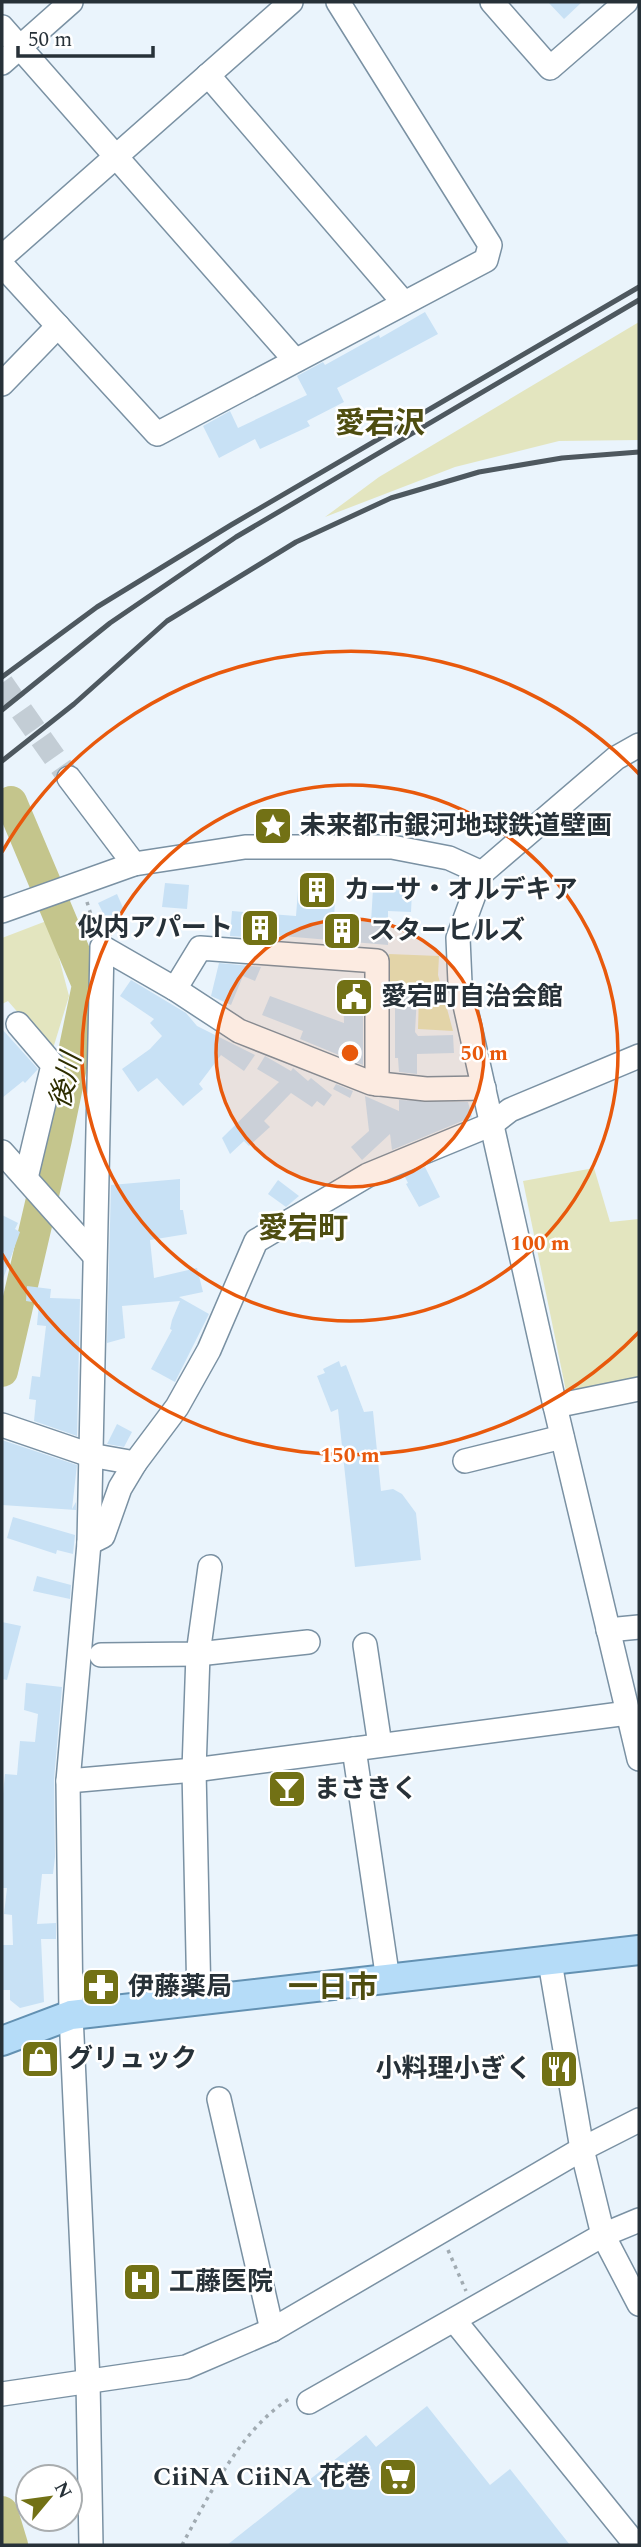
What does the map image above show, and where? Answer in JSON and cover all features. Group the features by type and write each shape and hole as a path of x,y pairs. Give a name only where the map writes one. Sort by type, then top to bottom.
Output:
{"main road":[{"path":"2,2041 71,2015 639,1950"}],"street":[{"path":"2,64 71,2"},
{"path":"2,257 290,2"},
{"path":"2,265 156,434 486,260 490,245 338,2"},
{"path":"492,2 550,68 626,2"},
{"path":"2,27 294,359"},
{"path":"208,75 404,303"},
{"path":"2,384 58,326"},
{"path":"639,745 616,758 482,873 458,938 460,983 562,1437 639,1759"},
{"path":"69,778 134,863"},
{"path":"2,911 134,863 245,847 392,847 449,859 482,873"},
{"path":"91,2545 88,2381 71,2015 68,1781 89,1543 102,947 175,989 239,1031 377,1084 426,1089 484,1088"},
{"path":"175,989 200,948 377,961 377,1084"},
{"path":"18,1024 53,1065 29,1182"},
{"path":"89,1543 103,1536 113,1504 135,1462 177,1407 209,1350 256,1241 368,1175 492,1124 510,1111 639,1056"},
{"path":"2,1152 94,1255"},
{"path":"555,1406 639,1388"},
{"path":"4,1426 90,1455 135,1462"},
{"path":"465,1461 562,1437"},
{"path":"199,2001 194,1770 198,1654 210,1567"},
{"path":"608,1630 639,1627"},
{"path":"101,1654 198,1654 308,1642"},
{"path":"365,1645 380,1745"},
{"path":"68,1781 194,1770 628,1713"},
{"path":"354,1749 388,1980"},
{"path":"550,1962 582,2149 603,2235 639,2304"},
{"path":"219,2099 272,2330"},
{"path":"2,2394 186,2367 272,2330 582,2149 639,2120"},
{"path":"309,2402 603,2235 639,2220"},
{"path":"454,2320 636,2545"}],"path":[{"path":"74,885 102,947"}],"green space":[{"path":"639,322 639,440 559,441 455,467 325,517 379,477"},
{"path":"49,920 69,996 52,1052 8,1001 2,1004 2,938"},
{"path":"389,954 439,956 438,975 453,1031 418,1029 419,995 395,993 395,988 388,987"},
{"path":"594,1168 610,1222 639,1219 639,1384 567,1396 523,1181"}],"building":[{"path":"548,2 582,2 564,19"},
{"path":"425,312 438,334 337,388 344,402 307,421 310,426 260,449 255,439 219,458 203,426 230,411 238,428 307,395 297,376 323,362 325,365 379,335 380,338"},
{"path":"310,875 336,880 334,919 371,922 373,889 412,891 411,912 388,911 388,945 259,934 259,938 230,936 232,911 296,916 299,877 311,878"},
{"path":"165,883 189,885 187,909 162,907"},
{"path":"117,894 124,910 106,919 98,903"},
{"path":"219,963 261,967 255,981 243,976 231,1005 211,996"},
{"path":"131,980 186,1013 197,1026 255,1055 244,1071 221,1055 199,1084 203,1089 183,1106 157,1078 138,1092 122,1069 150,1049 162,1036 150,1023 154,1019 120,996"},
{"path":"343,988 363,988 363,1065 300,1039 303,1031 262,1015 270,996 344,1023"},
{"path":"395,995 417,996 415,1032 418,1036 453,1035 454,1053 417,1054 417,1074 399,1072 398,1058 395,1058"},
{"path":"2,1029 38,1069 25,1083 23,1081 2,1098"},
{"path":"265,1056 291,1071 293,1068 308,1081 311,1078 332,1095 324,1106 317,1101 312,1107 291,1093 264,1121 270,1127 249,1146 244,1141 230,1154 222,1138 279,1082 257,1069"},
{"path":"336,1084 353,1091 350,1098 333,1089"},
{"path":"365,1096 399,1111 399,1100 468,1102 472,1117 392,1150 390,1134 362,1160 351,1147 369,1131"},
{"path":"425,1167 440,1197 419,1207 404,1175"},
{"path":"180,1179 180,1210 183,1210 187,1234 150,1240 154,1278 197,1268 203,1292 179,1297 209,1314 175,1382 151,1369 172,1330 172,1320 180,1301 122,1306 125,1338 107,1343 111,1185"},
{"path":"278,1180 299,1196 286,1207 268,1194"},
{"path":"2,1215 18,1223 15,1229 20,1232 2,1282"},
{"path":"27,1286 51,1289 50,1298 80,1299 77,1436 34,1421 36,1400 29,1399 32,1376 40,1377 46,1326 37,1325 39,1303 26,1301"},
{"path":"339,1361 341,1367 346,1365 364,1412 373,1411 381,1491 393,1489 402,1494 416,1513 421,1560 355,1567 338,1409 331,1412 317,1376 325,1373 323,1369"},
{"path":"117,1424 132,1432 124,1447 107,1444"},
{"path":"2,1440 77,1465 72,1509 76,1502 76,1510 2,1505"},
{"path":"13,1517 75,1535 73,1554 57,1550 56,1554 7,1538"},
{"path":"37,1576 71,1585 70,1599 33,1591"},
{"path":"2,1622 21,1626 7,1680 2,1679"},
{"path":"26,1683 62,1687 54,1780 55,1857 53,1874 42,1874 37,1924 56,1923 56,1939 41,1939 44,2002 20,2008 10,2000 10,1990 2,1990 2,1945 13,1945 12,1915 4,1914 7,1888 2,1888 2,1804 5,1774 17,1775 20,1741 35,1742 38,1714 24,1710"},
{"name":"CiiNA CiiNA 花巻","path":"427,2406 490,2485 510,2469 570,2545 227,2545 366,2435 376,2447"}],"waterway":[{"name":"後川","path":"2,1371 56,1139 88,985 11,802"},
{"name":"後川","path":"2,2512 12,2545"}],"tunnel":[{"path":"2,683 69,778"}],"railway":[{"path":"2,677 97,607 231,525 639,287"},
{"path":"2,710 110,623 236,537 639,300"},
{"path":"2,761 74,704 167,621 296,542 391,498 479,472 562,458 639,452"}],"place":[{"name":"未来都市銀河地球鉄道壁画","path":"273,826"},
{"name":"カーサ・オルデキア","path":"317,890"},
{"name":"似内アパート","path":"260,928"},
{"name":"スターヒルズ","path":"342,931"},
{"name":"愛宕町自治会館","path":"354,997"},
{"name":"まさきく","path":"287,1789"},
{"name":"伊藤薬局","path":"101,1987"},
{"name":"グリュック","path":"40,2059"},
{"name":"小料理小ぎく","path":"559,2069"},
{"name":"工藤医院","path":"142,2282"},
{"name":"CiiNA CiiNA 花巻","path":"398,2477"}],"district":[{"name":"愛宕沢","path":"380,424"},
{"name":"愛宕町","path":"303,1229"},
{"name":"一日市","path":"333,1988"}]}
